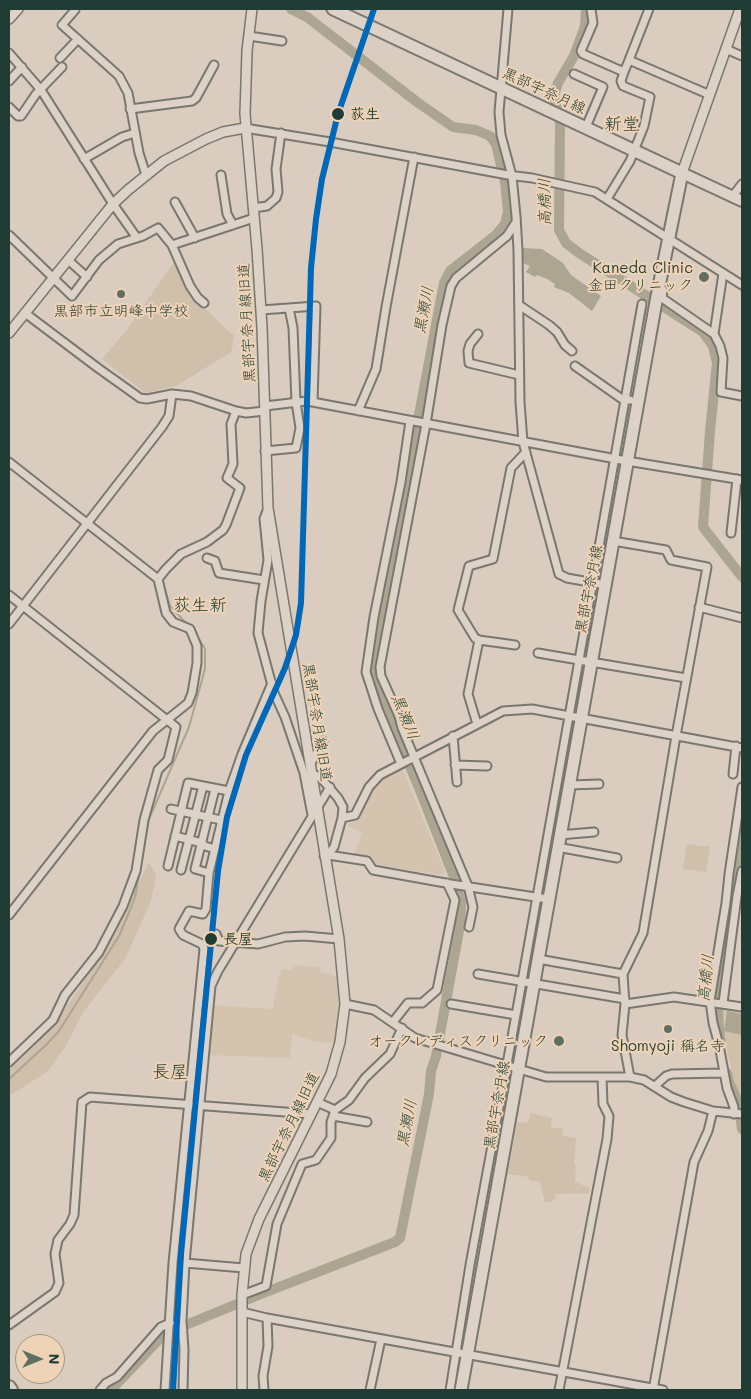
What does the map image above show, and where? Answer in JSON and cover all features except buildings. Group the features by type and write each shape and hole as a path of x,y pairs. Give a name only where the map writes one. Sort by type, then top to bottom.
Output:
{"main road":[{"name":"黒部宇奈月線","path":"333,9 682,173 671,239 638,400 606,585 585,661 581,719 557,847 542,898 538,959 519,1069 462,1354 461,1390"},
{"path":"682,173 737,199"}],"street":[{"path":"9,19 18,9"},
{"path":"74,9 62,25 119,76 128,93 139,153 146,175"},
{"name":"黒部宇奈月線旧道","path":"242,1390 242,1295 246,1254 259,1220 335,1063 345,1004 339,939 326,856 314,811 310,769 296,676 268,508 261,310 244,100 252,9"},
{"path":"508,9 499,112 501,135 510,176 516,222 519,375 523,442 559,574 566,578 606,585"},
{"path":"591,9 593,23 581,51 583,54 624,72"},
{"path":"607,199 630,161 647,117 650,96 623,86 621,81 649,9"},
{"path":"682,173 740,9"},
{"path":"249,36 282,41"},
{"path":"60,58 78,39"},
{"path":"726,49 742,56"},
{"path":"9,53 41,90 113,204 138,238"},
{"path":"629,60 710,95"},
{"path":"130,109 192,101 196,98 214,65"},
{"path":"9,81 22,67"},
{"path":"9,107 18,116 21,116 36,94 62,67"},
{"path":"574,74 603,87 586,127"},
{"path":"9,333 113,204 146,175 164,162 206,139 223,132 245,128 510,176 532,178 595,192 742,285"},
{"path":"84,159 122,137 135,133"},
{"path":"253,208 271,204 278,192 276,169 281,133"},
{"path":"358,411 376,369 414,158"},
{"path":"221,175 227,214 233,225"},
{"path":"737,199 742,184"},
{"path":"175,202 195,238"},
{"path":"172,245 254,218"},
{"path":"469,927 473,907 466,886 413,758 381,676 380,667 442,325 451,286 456,278 507,236 516,222"},
{"path":"9,235 72,296 99,260 118,244 138,238 158,228 172,245 190,286 204,303"},
{"path":"671,239 662,298 714,334 723,358 721,392 742,396"},
{"path":"68,260 87,277"},
{"path":"714,334 724,274"},
{"path":"450,1390 462,1354 470,1265 521,982 542,898 569,716 585,661 593,583 642,304"},
{"path":"519,305 549,325 572,351"},
{"path":"261,310 316,306 312,402"},
{"path":"266,451 296,448 300,428 296,402 293,328 289,308"},
{"path":"25,312 103,372 140,398 147,400 172,394 192,396 246,413 296,402 312,402 615,459 740,480 731,533"},
{"path":"478,334 470,344 468,351 469,363 519,375"},
{"path":"575,366 622,399 638,400"},
{"path":"9,624 162,427 169,416 172,394"},
{"path":"158,579 182,554 207,542 223,530 226,525 240,488 228,478 233,464 231,424 236,411"},
{"path":"402,763 378,709 366,672 374,617 401,482 409,421"},
{"path":"515,645 474,638 458,610 468,566 493,559 511,468 526,452"},
{"path":"9,462 158,579 166,613 173,622 190,629 197,646 197,663 192,693 188,702 153,731 9,915"},
{"path":"268,508 264,519 268,560 258,633 272,683 304,773 314,811"},
{"path":"613,541 666,550 671,560 707,567 686,678 643,933 623,974 625,1002 622,1035 630,1077"},
{"path":"207,558 215,561 219,573 264,580"},
{"path":"9,595 176,727 168,760 158,770 144,820 136,871 123,906 99,952 65,995 53,1020 9,1062"},
{"path":"699,607 742,618"},
{"path":"477,724 468,694 479,640"},
{"path":"538,653 686,678"},
{"path":"165,1390 173,1263 204,949 202,944 183,935 179,929 189,912 203,914 206,910 209,873 229,791 242,754 272,683"},
{"path":"342,818 354,815 369,787 380,775 503,711 518,709 532,709 739,747 733,774"},
{"path":"454,736 457,782"},
{"path":"323,741 310,769 330,787 343,807 334,847 326,856"},
{"path":"455,765 487,766"},
{"path":"168,866 188,783 229,791"},
{"path":"569,785 599,784"},
{"path":"181,870 203,786"},
{"path":"183,1390 184,1349 182,1321 185,1263 212,986 218,971 237,943 330,787"},
{"path":"738,1114 734,1107 724,1073 719,1045 712,1023 710,1001 742,787"},
{"path":"209,873 195,869 215,789"},
{"path":"171,808 221,820"},
{"path":"559,835 594,832"},
{"path":"175,836 202,843 215,849"},
{"path":"557,847 616,858"},
{"path":"326,856 367,861 372,870 542,898"},
{"path":"723,1003 742,871"},
{"path":"393,1022 408,1003 422,1003 437,990 455,900 449,884"},
{"path":"216,934 219,942 258,944 285,937 305,936 339,939"},
{"path":"538,959 623,974"},
{"path":"478,974 625,1002 674,997 742,1006"},
{"path":"345,1004 374,1010 415,1038 507,1066 546,1076 630,1077 644,1080 671,1097 713,1111 738,1114"},
{"path":"451,1004 516,1014"},
{"path":"242,1295 266,1286 277,1224 302,1164 316,1160 331,1138 331,1122 334,1113 349,1100 365,1078 390,1054 402,1028"},
{"path":"655,1086 666,1076 672,1074 724,1073"},
{"path":"559,1390 607,1139 609,1116 603,1104 602,1077"},
{"path":"9,1325 55,1292 60,1283 55,1254 58,1240 74,1215 82,1102 90,1097 311,1114"},
{"path":"317,1102 334,1113 367,1122"},
{"path":"654,1389 694,1162 708,1131 713,1111"},
{"path":"185,1263 244,1268"},
{"path":"242,1312 662,1390"},
{"path":"264,1390 263,1376 268,1346 267,1318"},
{"path":"100,1390 106,1383 117,1377 161,1327 169,1324"},
{"path":"370,1390 381,1339"}],"shaded area":[{"path":"523,248 542,249 563,263 571,275 601,296 592,311 569,293 554,287 555,284 547,279 537,275 535,277 526,272 530,266 523,263"},
{"path":"174,262 192,296 234,336 231,352 176,386 145,393 102,359 126,331"},
{"path":"402,768 445,872 440,875 373,864 369,858 353,857 362,833 347,825 357,819 373,786 383,778"},
{"path":"687,844 710,846 706,872 683,869"},
{"path":"149,862 156,875 151,901 125,959 83,1012 67,1044 48,1071 9,1096 9,1068 27,1054 64,1011 112,939"},
{"path":"296,965 319,967 320,972 340,978 341,1000 337,1043 315,1042 292,1034 290,1058 208,1055 213,1005 273,1009 282,969 291,970"},
{"path":"721,1006 742,1009 742,1105 735,1086 722,1027"},
{"path":"727,1011 742,1014 742,1035 724,1031"},
{"path":"724,1031 742,1034 742,1094 735,1084"},
{"path":"531,1113 552,1118 551,1127 563,1129 563,1136 576,1138 575,1182 590,1188 589,1193 555,1194 555,1200 545,1203 540,1182 529,1180 529,1177 508,1174 517,1122 528,1123"}],"waterway":[{"name":"黒瀬川","path":"111,1390 164,1334 395,1242 400,1238 460,925 461,902 454,877 374,681 373,657 444,283 450,271 496,235 505,224 508,211 505,182 496,144 490,136 476,130 453,127 417,102 307,17 291,9"},
{"name":"高橋川","path":"586,9 585,26 574,56 558,83 554,95 560,123 559,230 566,243 579,253 703,332 713,346 717,363 703,527 742,577"},
{"path":"117,543 157,574"},
{"path":"162,579 170,606 189,626"},
{"path":"9,1079 59,1031 119,936 130,910 135,897 149,819 189,727 205,668 205,649 193,629"},
{"name":"高橋川","path":"721,1044 717,994 742,829"},
{"name":"高橋川","path":"727,1073 738,1102 742,1129"}],"transit line":[{"path":"173,1390 181,1254 218,871 227,817 246,755 285,668 296,635 301,603 311,268 316,219 322,179 338,114 374,9"}],"place":[{"name":"荻生","path":"338,114"},
{"name":"Kaneda Clinic 金田クリニック","path":"704,277"},
{"name":"黒部市立明峰中学校","path":"121,294"},
{"name":"長屋","path":"211,939"},
{"name":"Shomyoji 稱名寺","path":"668,1029"},
{"name":"オークレディスクリニック","path":"559,1041"}],"district":[{"name":"新堂","path":"622,124"},
{"name":"荻生新","path":"200,605"},
{"name":"長屋","path":"170,1072"}]}
